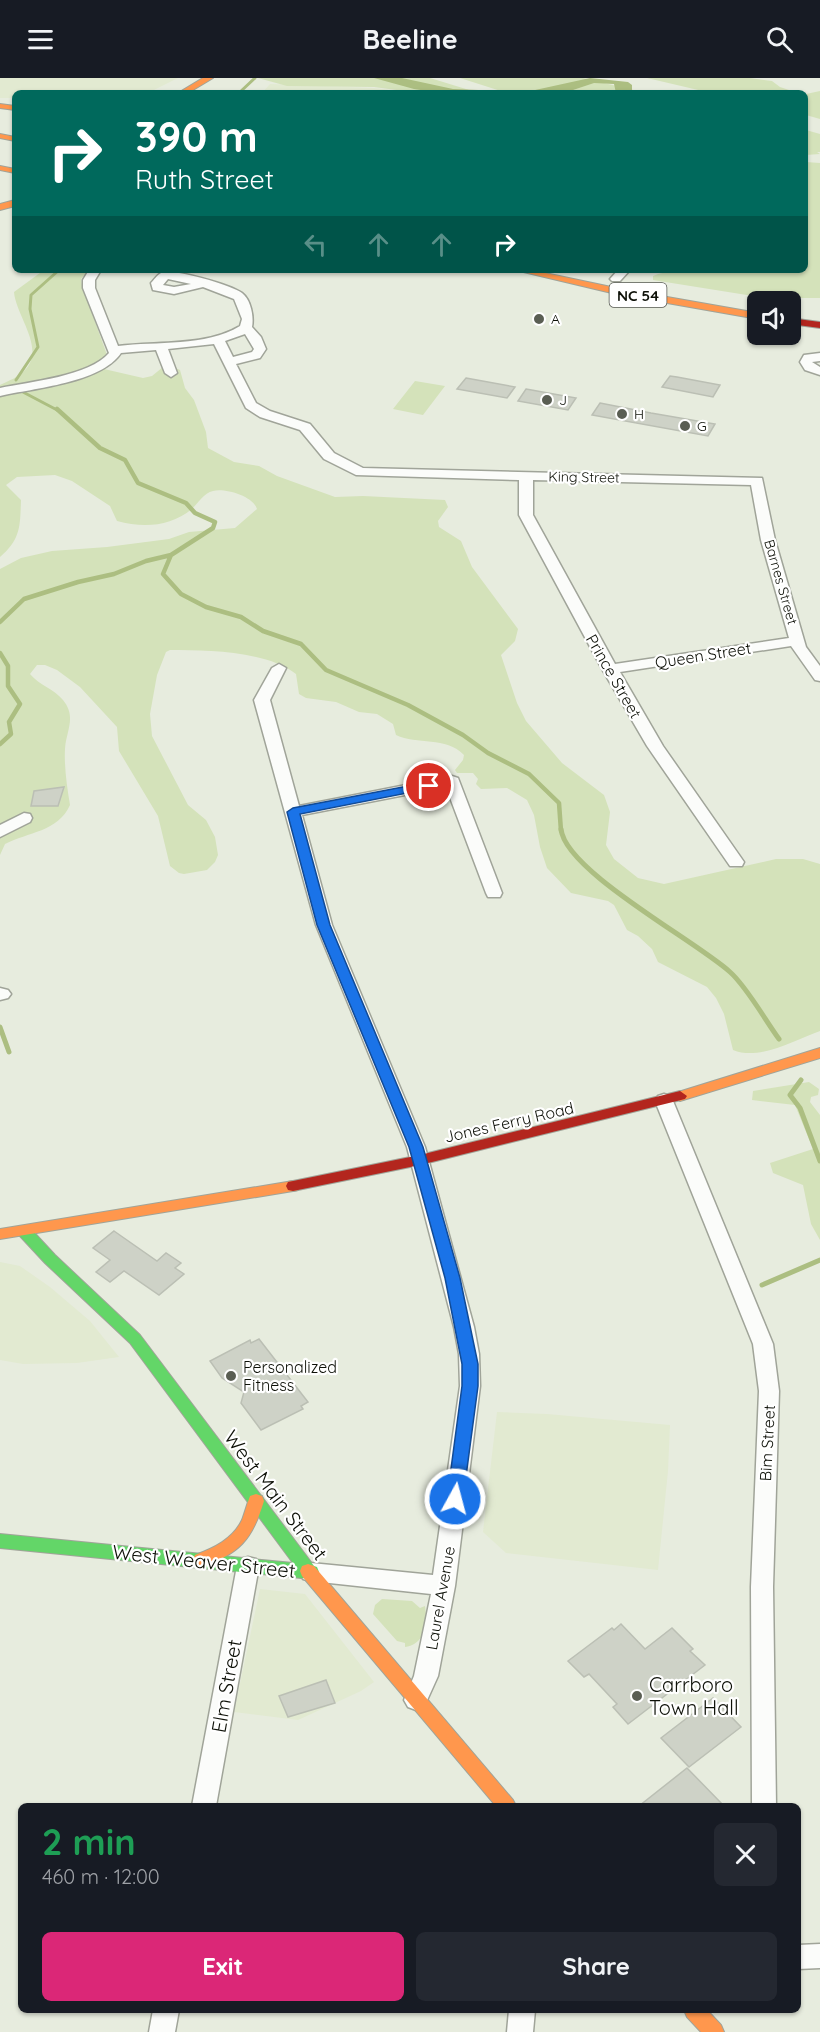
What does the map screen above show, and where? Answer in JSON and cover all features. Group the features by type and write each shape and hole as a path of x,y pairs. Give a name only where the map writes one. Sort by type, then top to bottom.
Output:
{"main road":[{"path":"188,90 206,80"},
{"path":"547,273 594,281 619,280"},
{"name":"NC 54","path":"549,273 619,280 747,313"},
{"name":"NC 54","path":"584,273 747,304"},
{"path":"801,311 820,314"},
{"path":"801,322 820,325"},
{"name":"Jones Ferry Road","path":"24,1231 294,1186 420,1160 664,1101 820,1053"},
{"path":"0,1234 24,1231"},
{"name":"West Main Street","path":"24,1231 46,1257 118,1320 135,1339 294,1554 504,1803"},
{"path":"199,1561 226,1551 240,1540 248,1529 256,1501"},
{"name":"West Weaver Street","path":"0,1541 310,1572"},
{"path":"697,2013 714,2032"}],"street":[{"path":"0,392 92,370 112,359 114,350 89,288 89,280 93,273"},
{"path":"114,350 218,340 236,335 246,328 248,319 238,296 223,289 201,284"},
{"path":"218,340 228,362 256,355 260,349 255,337 246,328"},
{"path":"160,345 171,374"},
{"path":"820,357 808,358 806,362 809,367 820,371"},
{"name":"King Street","path":"228,362 251,405 265,414 305,427 328,456 335,461 369,473 757,481"},
{"name":"Prince Street","path":"526,475 526,514 609,669 655,746 736,862"},
{"name":"Barnes Street","path":"757,481 768,540 799,647 820,677"},
{"name":"Queen Street","path":"609,669 797,640"},
{"name":"Laurel Avenue","path":"279,668 262,700 324,925 420,1160 453,1278 470,1364 470,1386 444,1586 426,1676 416,1700"},
{"path":"293,812 452,781 494,893"},
{"path":"0,832 24,818"},
{"name":"Bim Street","path":"664,1101 754,1318 763,1344 767,1368 769,1423 762,1587 764,1803"},
{"name":"Elm Street","path":"205,1803 248,1566"},
{"name":"West Weaver Street","path":"310,1572 444,1586"},
{"path":"801,1957 820,1956"},
{"path":"162,2032 165,2013"},
{"path":"520,2032 522,2013"}],"shaded area":[{"path":"0,78 178,78 154,90 12,90 12,98 0,98"},
{"path":"258,78 430,78 469,90 396,90 374,87 287,86"},
{"path":"374,78 402,78 453,89 477,90 420,90"},
{"path":"460,78 583,78 633,90 498,90"},
{"path":"590,78 628,82 632,85 632,90 615,90 614,84 594,83 573,90 535,90"},
{"path":"647,78 750,78 772,81 789,90 698,90"},
{"path":"270,84 391,90 265,90"},
{"path":"820,91 820,119 808,116 808,94"},
{"path":"808,131 820,134 820,152 817,152 820,154 808,155"},
{"path":"808,162 820,163 820,298 801,298 801,291 747,291 747,295 653,280 653,276 664,273 808,273"},
{"path":"40,273 86,273 81,279 82,285 107,355 104,369 143,378 152,376 163,367 171,366 180,370 185,388 194,400 206,432 208,448 234,462 259,466 277,476 335,497 445,500 448,507 438,521 439,527 461,541 472,567 518,629 515,641 501,655 517,703 526,721 562,763 604,795 610,812 606,845 614,859 638,878 664,884 776,859 803,859 820,864 820,1031 766,1051 743,1053 733,1050 724,1014 707,987 658,962 652,949 638,936 627,930 614,905 608,901 571,893 547,868 534,815 527,800 507,788 481,789 476,784 478,779 473,773 457,773 455,770 464,755 457,749 449,745 396,735 393,724 377,714 359,712 336,702 306,698 299,694 296,674 284,666 253,656 170,650 166,652 157,675 150,714 152,736 188,805 206,820 215,837 218,855 207,870 184,874 170,866 158,816 119,751 117,727 80,687 57,670 45,665 37,665 30,674 59,696 69,712 70,724 65,756 70,805 65,814 50,826 5,844 0,855 0,569 21,558 52,551 107,547 169,539 189,532 235,528 257,509 250,500 238,494 218,490 204,496 192,509 175,519 165,523 137,525 117,521 110,506 72,481 55,475 17,477 6,485 21,500 18,532 12,544 0,557 0,385 25,370 31,362 32,352 28,332 14,292"},
{"path":"415,381 445,386 423,415 393,409"},
{"path":"809,1082 819,1089 818,1095 811,1097 810,1102 820,1115 820,1240 811,1224 803,1185 773,1173 770,1163 813,1149 795,1105 752,1100 753,1091"},
{"path":"0,1262 20,1266 50,1287 90,1321 119,1357 77,1363 23,1364 0,1360"},
{"path":"497,1412 670,1425 668,1471 658,1570 506,1553 483,1532"},
{"path":"260,1589 305,1594 374,1682 361,1691 298,1720 234,1712"},
{"path":"382,1599 412,1601 420,1608 425,1606 424,1632 417,1642 405,1647 405,1643 397,1641 373,1614 375,1605"}],"building":[{"path":"670,376 720,385 713,397 662,387"},
{"path":"466,378 515,387 507,398 457,389"},
{"name":"J","path":"526,389 576,398 568,410 518,401"},
{"path":"600,403 715,424 708,436 592,415"},
{"path":"64,787 58,806 31,806 34,791"},
{"path":"114,1231 157,1261 166,1253 181,1263 175,1268 184,1274 159,1295 124,1271 110,1282 96,1272 110,1260 93,1248"},
{"path":"259,1339 308,1402 301,1406 303,1409 261,1430 241,1403 244,1392 222,1378 210,1361 250,1340 251,1343"},
{"name":"Carrboro Town Hall","path":"621,1624 645,1649 672,1628 693,1649 690,1651 705,1665 628,1724 613,1707 617,1704 589,1674 584,1677 568,1661 612,1628 614,1630"},
{"path":"326,1680 335,1703 288,1717 279,1696"},
{"path":"713,1698 741,1727 689,1767 661,1738"},
{"path":"687,1768 721,1803 643,1803"}],"waterway":[{"path":"242,90 255,78"},
{"path":"16,380 38,347 30,309 31,295 56,273"},
{"path":"21,391 59,411"},
{"path":"57,409 100,448 125,460 138,483 186,503 195,513 215,522 213,528 171,555"},
{"path":"0,622 24,599 78,582 114,574 146,561 171,555"},
{"path":"171,555 163,574 181,594 206,607 241,617 263,631 301,644 326,670 408,705 463,735 488,753 529,774 559,803 561,831"},
{"path":"0,653 8,666 8,686 20,704 9,722 11,734 0,744"},
{"path":"561,829 568,846 584,865 607,885 730,972 779,1039"},
{"path":"0,1027 9,1052"},
{"path":"801,1080 790,1095 800,1108 820,1161"},
{"path":"762,1285 820,1260"}],"traffic: fast":[{"path":"24,1231 50,1259 135,1339 308,1571"},
{"path":"0,1541 311,1572"}],"traffic: slow":[{"path":"187,90 209,78"},
{"path":"0,106 12,108"},
{"path":"0,136 12,138"},
{"path":"0,168 12,170"},
{"path":"0,207 12,204"},
{"path":"533,273 616,291 747,314"},
{"path":"680,1096 820,1053"},
{"path":"0,1234 293,1186"},
{"path":"201,1560 223,1550 238,1539 248,1524 256,1501"},
{"path":"308,1571 504,1803"},
{"path":"697,2013 714,2032"}],"traffic: jam":[{"path":"801,322 820,325"},
{"path":"293,1186 420,1160 680,1096"}],"place":[{"name":"A","path":"539,319"},
{"name":"J","path":"547,400"},
{"name":"H","path":"622,414"},
{"name":"G","path":"685,426"},
{"name":"Personalized Fitness","path":"231,1376"},
{"name":"Carrboro Town Hall","path":"637,1696"}],"route":[{"path":"429,786 293,812 324,925 416,1147 453,1278 470,1364 470,1386 455,1499"}]}
